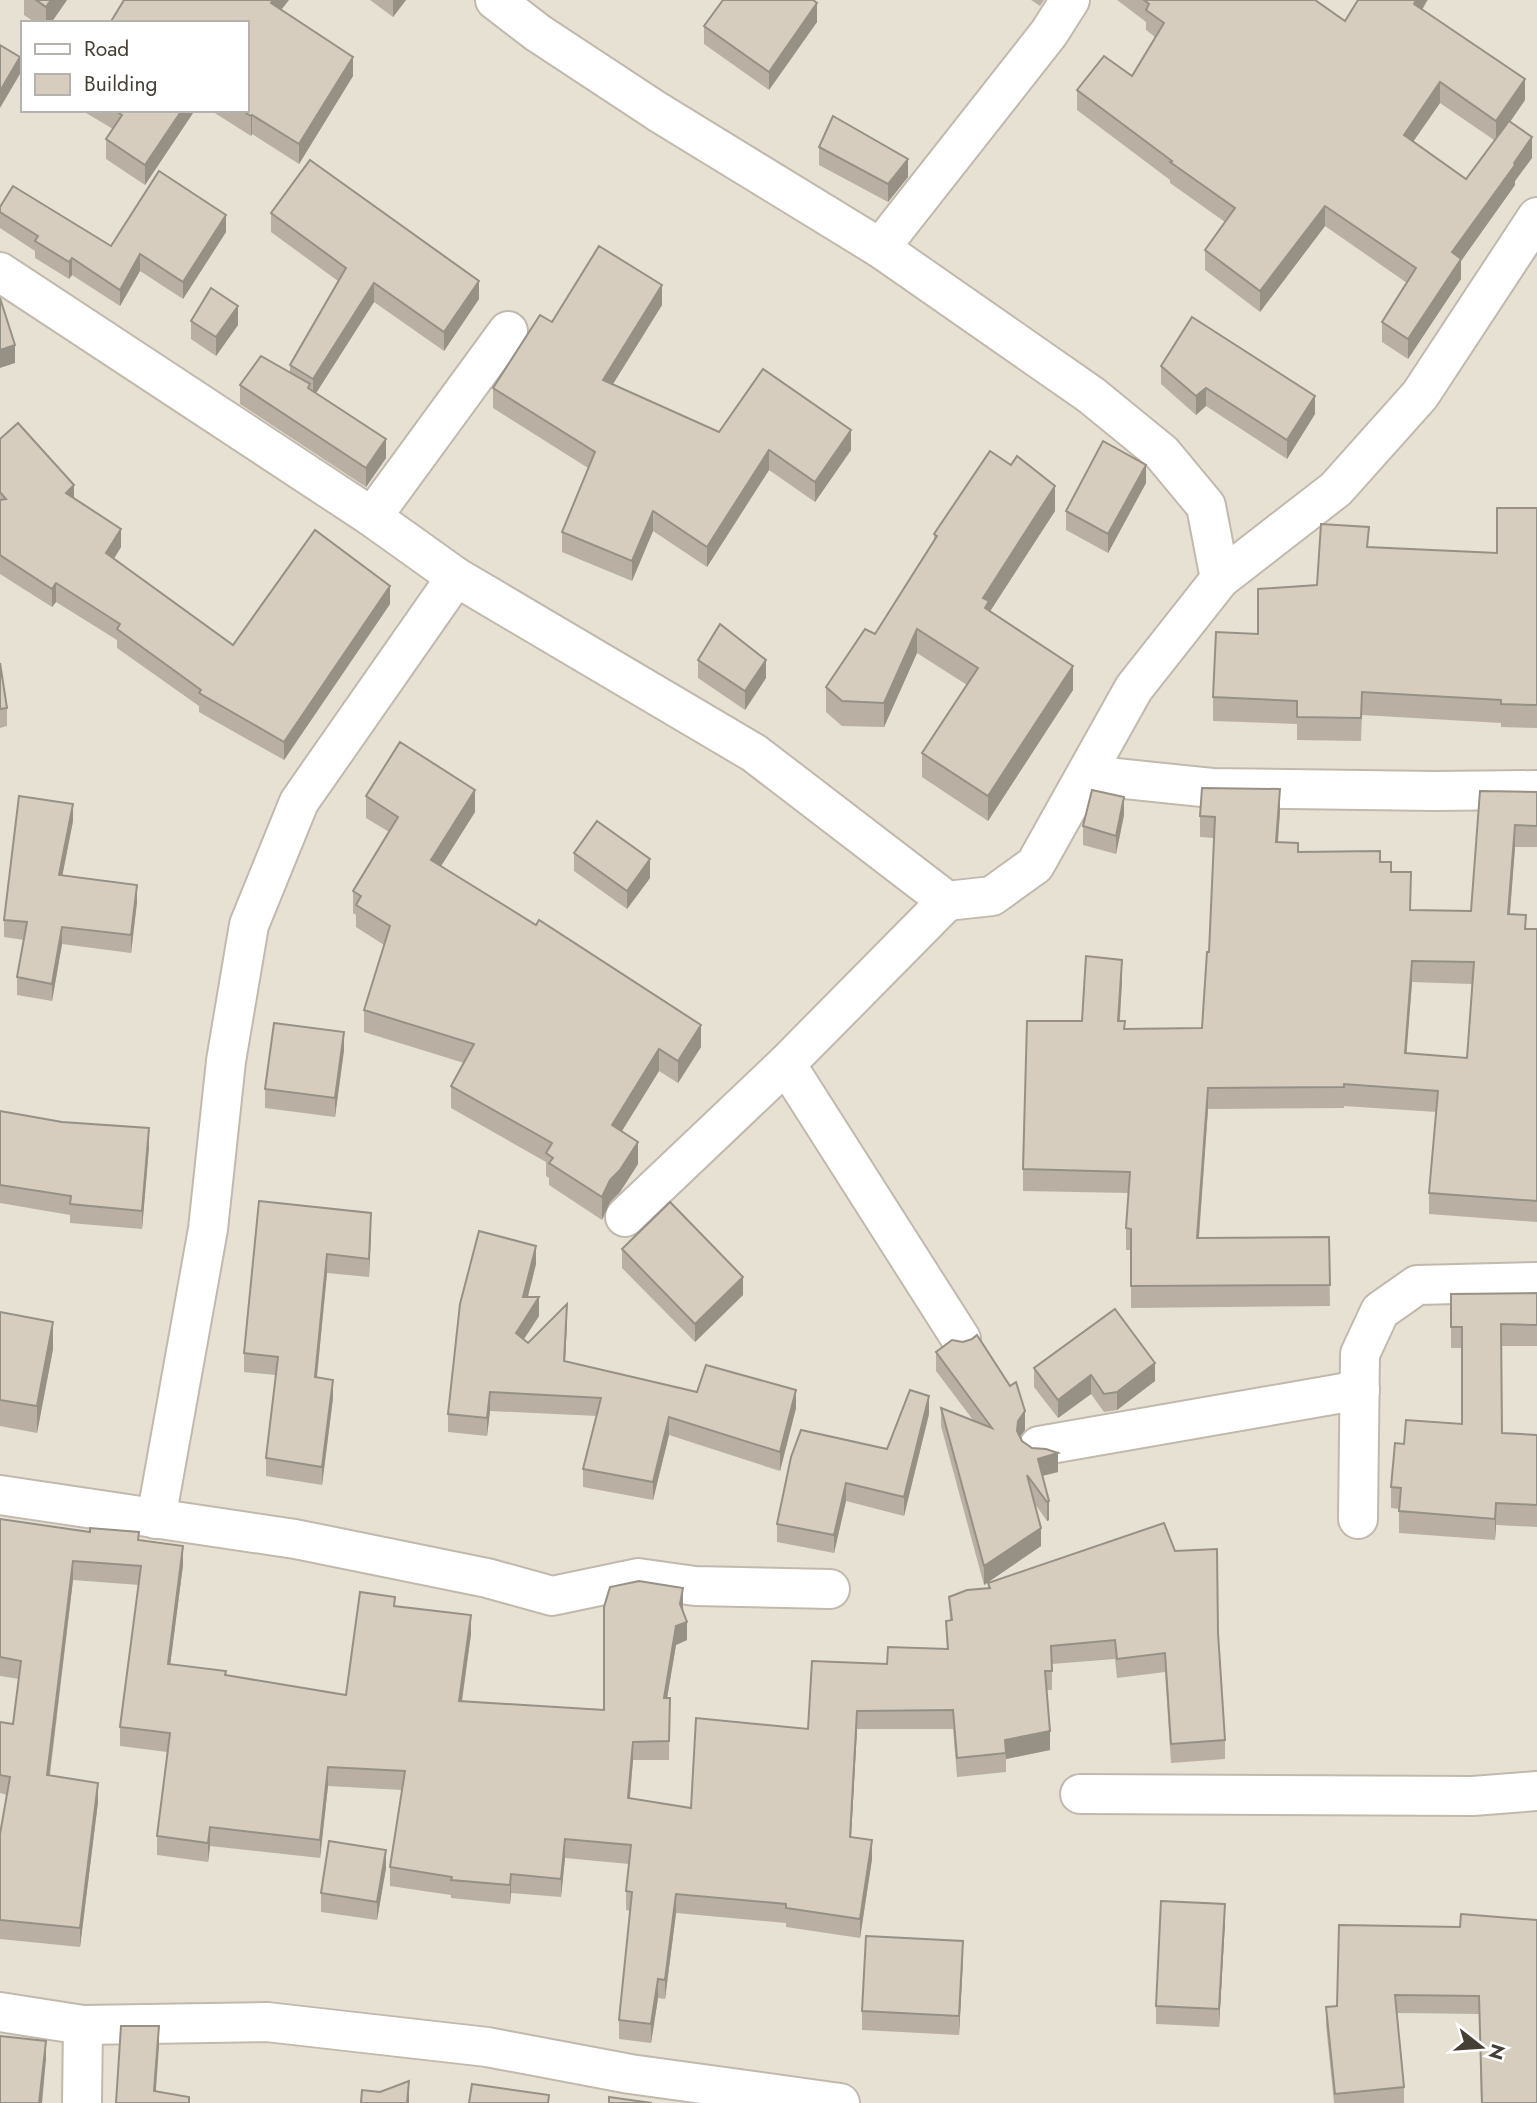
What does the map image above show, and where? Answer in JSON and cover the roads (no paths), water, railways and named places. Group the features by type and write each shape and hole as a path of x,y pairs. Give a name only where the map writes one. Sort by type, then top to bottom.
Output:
{"street":[{"path":"495,0 538,33 658,112 880,248 1091,395 1162,453 1206,506 1220,579"},
{"path":"880,248 1049,33 1070,0"},
{"path":"625,1217 786,1064 947,901 992,896 1035,865 1134,688 1220,579 1336,489 1420,396 1537,217"},
{"path":"0,272 372,517 456,577 754,752 947,901"},
{"path":"372,517 508,331"},
{"path":"156,1519 208,1229 226,1061 249,925 299,802 456,577"},
{"path":"1087,775 1212,788 1537,790"},
{"path":"786,1064 961,1339"},
{"path":"1358,1518 1360,1354 1380,1311 1417,1285 1537,1282"},
{"path":"1039,1446 1360,1390"},
{"path":"0,1495 295,1539 487,1578 552,1596 638,1578 695,1586 830,1589"},
{"path":"1080,1794 1473,1796 1537,1791"},
{"path":"0,2012 83,2025 281,2023 487,2047 630,2074 840,2103"},
{"path":"82,2103 83,2025"}]}
